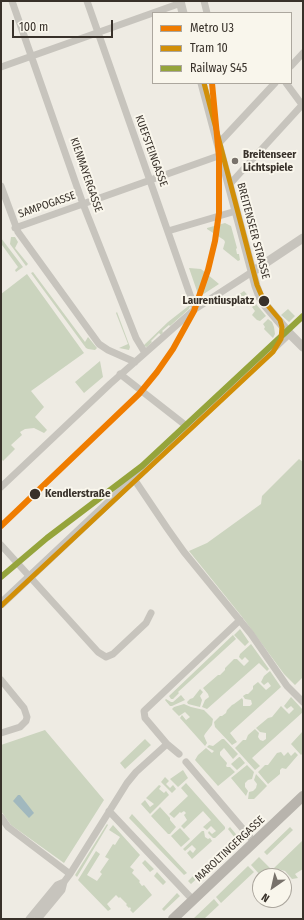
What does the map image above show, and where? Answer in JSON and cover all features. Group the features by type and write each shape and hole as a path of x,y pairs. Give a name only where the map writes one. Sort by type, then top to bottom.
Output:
{"main road":[{"name":"MAROLTINGERGASSE","path":"173,919 303,796"}],"street":[{"name":"KIENMAYERGASSE","path":"12,1 33,56 83,204 136,338 145,353"},
{"name":"KUEFSTEINGASSE","path":"86,1 195,308"},
{"path":"204,1 207,12"},
{"path":"153,12 180,2 183,12"},
{"path":"1,67 152,12"},
{"path":"292,65 303,52"},
{"name":"BREITENSEER STRASSE","path":"202,84 260,297 289,333 303,346"},
{"path":"218,144 274,84"},
{"path":"229,185 302,106 287,84"},
{"name":"SAMPOGASSE","path":"15,228 221,155"},
{"path":"1,186 15,228 38,263 99,344 108,350 135,362"},
{"path":"168,231 236,211"},
{"path":"1,487 120,374 195,308 302,240"},
{"path":"1,604 289,333"},
{"path":"120,374 189,428"},
{"path":"134,479 184,552 240,620 288,686 303,702"},
{"path":"1,545 98,652 106,657 113,654 146,623 151,613"},
{"path":"179,754 167,744 145,718 144,711 240,620"},
{"path":"1,680 27,713 26,721 20,727 1,733"},
{"path":"38,919 62,890 64,882 127,783 136,772 167,744"},
{"path":"186,762 254,842"},
{"path":"109,811 193,900"},
{"path":"2,822 70,874"},
{"path":"29,919 57,885 64,882"}],"green space":[{"path":"225,223 231,226 237,248 237,254 239,254 240,260 238,261 223,249 225,242 224,240 207,229"},
{"path":"11,237 15,237 18,242 15,248 28,264 26,266 10,244"},
{"path":"1,238 23,267 16,272 15,270 18,267 1,245"},
{"path":"189,268 201,269 219,284 199,297"},
{"path":"33,272 85,342 88,337 97,348 95,350 86,348 31,273"},
{"path":"27,274 84,353 31,391 44,407 35,417 47,430 44,433 34,428 25,429 20,432 22,435 11,445 15,449 3,461 1,458 1,294"},
{"path":"244,291 254,302 252,305 247,302 242,305 235,297"},
{"path":"191,304 189,309 162,331 163,332 161,335 159,333 147,347 143,346 168,322"},
{"path":"256,304 266,316 260,321 252,315 255,311 252,307"},
{"path":"288,309 295,316 289,322 281,315"},
{"path":"117,312 130,347 129,350 119,348 128,344 116,313"},
{"path":"268,319 272,322 274,327 275,334 273,338 264,329 265,327 263,324"},
{"path":"100,361 103,377 84,393 75,382"},
{"path":"299,459 303,462 303,677 295,685 284,674 243,618 189,551 207,543 261,504 262,496"},
{"path":"240,629 249,642 245,646 234,635"},
{"path":"233,635 236,639 178,692 179,693 173,699 171,699 169,696"},
{"path":"251,644 269,669 267,671 259,663 207,709 202,707 205,700 209,697 203,688 218,675 220,675 234,659 237,659 244,666 249,661 245,657 242,660 239,657 240,654"},
{"path":"270,671 281,687 230,733 237,742 232,745 215,727 214,722 242,698 243,706 250,706 252,704 251,700 245,699 243,696 248,694 253,689 253,686 258,682 266,690 271,686 268,682 264,685 261,682 264,676"},
{"path":"200,689 203,692 200,696 202,700 200,707 188,704 187,702 193,698"},
{"path":"181,695 185,700 172,706 170,706 165,700 166,699 173,702"},
{"path":"291,697 303,710 303,712 252,758 260,766 255,770 235,748 243,740 246,740 248,735 255,729 259,733 258,737 260,740 263,741 266,739 266,733 260,732 256,728 268,718 272,717 281,706 289,714 294,709 291,706 287,709 284,706"},
{"path":"184,704 204,710 213,719 212,725 204,736 207,743 205,746 180,718 182,715 186,720 190,717 185,712 179,716 172,709"},
{"path":"45,730 104,800 64,863 11,825 1,811 1,745"},
{"path":"303,731 303,753 301,755 291,744"},
{"path":"145,739 151,745 125,769 120,763"},
{"path":"224,739 238,754 233,759 224,748 220,752 220,755 227,763 226,766 230,767 235,772 218,786 195,760 206,748 212,753 214,751 207,747 209,745 213,746"},
{"path":"281,752 284,756 288,752 291,756 295,752 298,755 286,769 282,768 280,770 280,774 268,784 258,772 265,765 268,765 277,753"},
{"path":"239,757 245,763 237,770 231,764"},
{"path":"247,765 254,772 252,779 245,783 245,787 248,791 246,796 231,778"},
{"path":"183,770 188,778 178,787 170,779"},
{"path":"256,774 267,786 254,799 248,799 249,792 256,788 257,784 254,780"},
{"path":"165,777 169,781 166,784 170,788 173,785 176,789 172,793 161,782"},
{"path":"186,783 225,827 225,829 215,838 208,833 209,831 212,834 216,831 211,826 207,830 203,827 211,820 203,811 184,829 181,826 187,820 184,815 186,813 184,811 181,813 180,812 174,818 169,814 188,796 181,788"},
{"path":"159,785 161,786 159,789 164,793 166,791 169,795 150,814 141,804 145,800 150,807 154,804 146,798"},
{"path":"160,807 176,827 170,834 168,834 151,816"},
{"path":"132,814 187,873 184,875 129,818"},
{"path":"107,824 108,825 77,877 75,875"},
{"path":"113,825 140,855 130,867 134,870 132,873 140,881 139,882 142,886 144,885 152,895 133,913 130,910 130,907 129,908 120,897 119,898 116,895 107,904 111,909 108,911 78,880 96,851 100,854 87,875 97,881 102,874 100,872 109,859 105,857 113,844 115,845 120,837 109,830"},
{"path":"230,827 240,839 191,884 188,881 235,838 228,829"},
{"path":"290,827 293,830 267,855 264,852"},
{"path":"180,828 190,839 181,847 171,836"},
{"path":"202,831 204,831 205,837 208,839 210,838 212,841 192,859 187,853 190,850 193,853 196,849 192,845 185,851 183,849"},
{"path":"302,841 303,869 295,874 298,878 292,879 292,868 274,868"},
{"path":"259,857 270,868 254,868 251,865"},
{"path":"145,860 154,869 150,872 142,863"},
{"path":"248,866 252,870 252,874 221,903 216,897"},
{"path":"157,872 166,882 163,885 154,876"},
{"path":"177,893 180,896 164,911 162,909"},
{"path":"214,899 219,905 204,919 193,919"}],"water":[{"path":"18,795 20,795 34,813 29,818 13,801"}],"metro line":[{"name":"U3","path":"1,526 139,394 173,349 194,311 208,270 215,241 219,213 219,157 212,84"}],"tram line":[{"name":"10","path":"1,606 273,352 281,339 282,327 280,320 264,301 257,285 204,84"}],"rail line":[{"name":"S45","path":"1,577 47,538 142,466 303,316"}],"place":[{"name":"Breitenseer Lichtspiele","path":"235,161"},
{"name":"Laurentiusplatz","path":"264,301"},
{"name":"Kendlerstraße","path":"35,494"}]}
